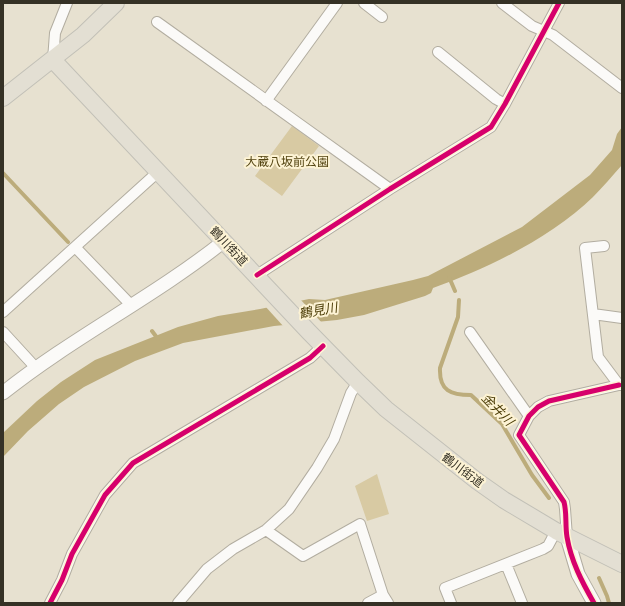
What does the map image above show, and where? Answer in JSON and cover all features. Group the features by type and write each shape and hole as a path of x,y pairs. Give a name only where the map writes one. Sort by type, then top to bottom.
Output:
{"main road":[{"path":"3,98 53,60 116,3"},
{"name":"鶴川街道","path":"53,60 358,382 416,433 476,482 562,534 622,564"}],"street":[{"path":"53,60 55,33 67,3"},
{"path":"266,101 337,3"},
{"path":"364,3 382,17"},
{"path":"502,3 532,26 553,35 622,88"},
{"path":"256,275 390,189 491,127 505,104 559,3"},
{"path":"156,22 390,189"},
{"path":"438,52 496,99 505,104"},
{"path":"3,312 159,171"},
{"path":"3,393 36,368 198,261 224,241"},
{"path":"594,603 578,574 562,534 565,509 564,502 519,435 529,416 538,407 549,401 621,385 598,357 585,248 604,246"},
{"path":"75,247 131,306"},
{"path":"593,314 622,318"},
{"path":"3,332 36,368"},
{"path":"470,332 529,416"},
{"path":"50,603 62,580 72,554 105,495 133,463 310,358 323,346"},
{"path":"178,603 207,569 233,548 266,530 289,509 317,468 334,439 351,393 358,382"},
{"path":"266,530 303,556 360,524 386,599 368,603"},
{"path":"451,603 445,588 543,549 562,534"},
{"path":"506,564 522,603"}],"green space":[{"name":"大蔵八坂前公園","path":"292,126 319,146 282,196 255,176"},
{"path":"377,474 389,514 367,521 355,486"}],"water":[{"name":"鶴見川","path":"622,127 622,165 597,193 577,212 539,238 518,250 475,271 433,288 431,293 425,296 364,315 337,320 274,326 183,343 135,361 84,387 59,404 28,431 3,457 3,433 37,401 61,382 95,360 178,327 218,316 309,299 325,300 428,276 522,227 590,175 612,150 617,134"}],"pier":[{"path":"300,299 323,324 284,327 265,306"}],"waterway":[{"path":"3,173 68,242"},
{"name":"金井川","path":"449,277 455,291"},
{"name":"金井川","path":"459,300 458,317 440,368 440,376 444,387 452,393 471,395 502,424 532,475 549,498"},
{"path":"152,331 158,339"},
{"name":"金井川","path":"599,578 609,603"}],"cycle path":[{"path":"257,275 390,189 491,127 505,104 559,3"},
{"path":"50,603 62,580 72,554 105,495 133,463 310,358 323,346"},
{"path":"594,603 581,579 571,554 567,537 564,502 519,435 529,416 538,407 549,401 619,385"}]}
